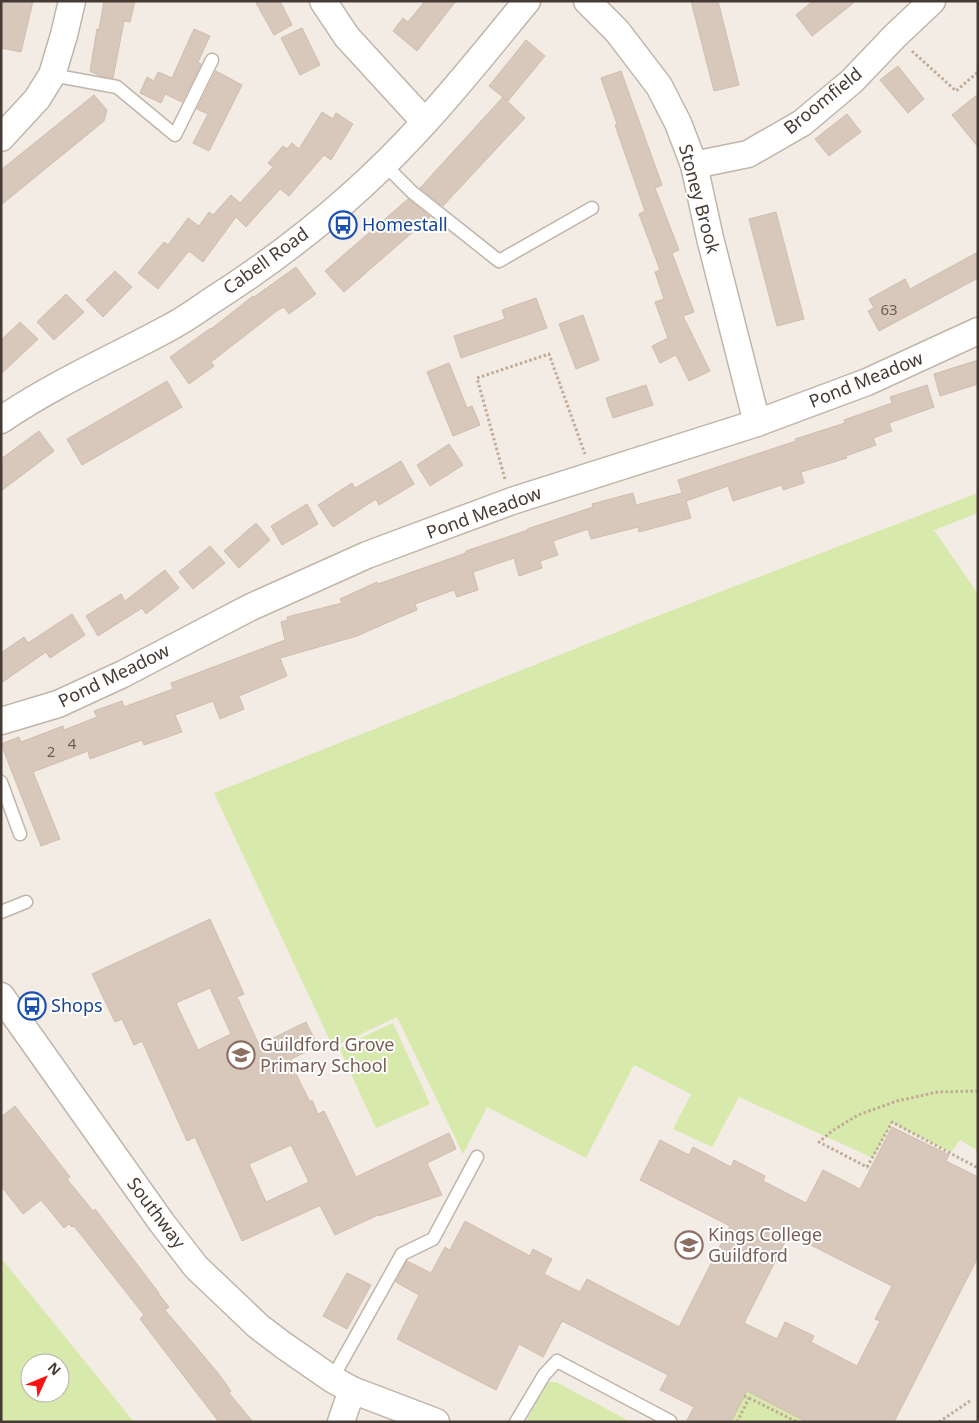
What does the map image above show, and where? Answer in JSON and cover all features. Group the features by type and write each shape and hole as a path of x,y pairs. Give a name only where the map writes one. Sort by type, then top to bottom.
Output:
{"street":[{"path":"1,138 37,99 52,75 72,1"},
{"path":"323,1 347,37 425,122"},
{"name":"Cabell Road","path":"1,420 28,402 165,330 252,274 303,235 384,164 425,122 527,1"},
{"name":"Stoney Brook","path":"587,1 617,31 659,86 678,122 694,165 710,238 757,423"},
{"name":"Broomfield","path":"694,165 748,154 802,123 852,81 894,36 932,1"},
{"name":"Pond Meadow","path":"1,722 58,704 123,674 249,608 368,555 512,501 757,423 867,382 978,331"},
{"name":"Southway","path":"1,996 162,1223 196,1266 258,1326 342,1384 436,1422"},
{"path":"341,1422 342,1384"}],"lane":[{"path":"52,75 117,87 175,135 212,60"},
{"path":"384,164 412,192 499,261 592,208"},
{"path":"1,782 20,834"},
{"path":"1,912 26,902"},
{"path":"342,1384 402,1254 433,1239 477,1158"},
{"path":"516,1422 544,1375 558,1361 670,1422"}],"path":[{"path":"894,36 956,91 978,72"},
{"path":"512,501 477,378 549,354 593,475"},
{"path":"978,1091 938,1092 897,1101 858,1115 832,1131 820,1142 867,1167 892,1122 978,1168"},
{"path":"744,1396 797,1422"},
{"path":"737,1422 749,1398"},
{"path":"939,1422 970,1401"}],"green space":[{"path":"978,493 978,513 934,530 978,594 978,1151 960,1140 951,1152 892,1123 873,1158 739,1097 712,1147 673,1129 691,1094 634,1065 586,1158 487,1107 463,1154 397,1017 333,1047 214,793 652,618"},
{"path":"393,1023 430,1104 376,1128 339,1048"},
{"path":"1,1258 134,1422 1,1422"},
{"path":"550,1382 556,1382 631,1422 526,1422 544,1387"},
{"path":"747,1391 807,1422 731,1422"}],"building":[{"path":"1,1 33,1 21,52 1,48"},
{"path":"104,1 135,1 130,22 124,21 113,78 100,76 90,71"},
{"path":"255,1 280,1 292,25 274,35"},
{"path":"425,1 456,1 417,51 393,31 403,18 408,22"},
{"path":"691,1 718,1 739,85 714,91"},
{"path":"813,1 856,1 812,36 796,15"},
{"path":"302,28 320,65 300,75 281,38"},
{"path":"194,29 210,36 198,62 201,64 182,102 165,94 161,103 140,93 147,77 154,81 158,72 172,78"},
{"path":"526,40 545,56 508,101 489,86"},
{"path":"898,66 924,99 908,113 880,80"},
{"path":"216,71 242,85 209,151 193,143 208,114 197,109"},
{"path":"621,71 662,185 655,188 679,250 672,253 694,312 683,316 710,371 689,381 676,355 660,363 652,346 668,338 655,302 664,299 655,272 660,270 639,214 645,211 601,78"},
{"path":"978,94 978,147 952,115"},
{"path":"94,95 107,110 104,121 1,205 1,170"},
{"path":"503,97 525,118 443,206 420,188"},
{"path":"322,112 333,119 336,113 353,124 331,160 324,155 289,196 280,189 246,227 236,217 203,262 189,251 158,289 138,273 164,242 168,245 188,218 199,226 209,212 213,215 231,195 240,203 273,167 268,163 283,146 287,149 292,143 299,149"},
{"path":"847,114 861,132 829,156 815,139"},
{"path":"408,199 430,217 344,292 325,271"},
{"path":"776,212 804,319 777,326 749,219"},
{"path":"978,252 978,278 879,331 868,311 874,308 869,299 905,279 910,289"},
{"path":"296,267 316,294 289,314 284,307 278,310 211,362 214,366 189,384 170,357"},
{"path":"115,271 132,287 103,317 86,300"},
{"path":"66,294 84,312 54,340 37,322"},
{"path":"536,298 547,328 461,358 454,336 505,319 502,310"},
{"path":"583,315 599,360 576,369 559,324"},
{"path":"20,322 38,339 1,374 1,340"},
{"path":"978,360 978,384 940,396 934,374"},
{"path":"449,363 467,408 472,406 480,425 453,436 427,372"},
{"path":"167,381 182,407 82,465 67,439"},
{"path":"646,385 653,405 613,418 606,398"},
{"path":"927,385 934,407 889,423 892,431 873,438 876,445 846,456 847,458 801,472 804,483 783,490 782,485 733,501 728,486 686,501 691,518 639,532 638,527 591,539 588,529 553,541 558,555 540,561 542,568 519,576 514,558 473,572 478,590 457,597 454,590 415,604 417,610 357,636 280,658 287,676 239,696 244,709 220,719 213,701 175,715 182,732 144,745 142,740 90,759 88,751 33,772 60,839 41,846 1,744 19,737 21,742 63,726 64,730 97,717 94,711 122,701 124,707 173,689 171,683 285,640 281,622 288,620 287,617 342,603 340,599 377,582 378,584 527,529 593,507 592,504 633,493 636,505 682,493 678,480 845,423 844,420 892,403 890,397"},
{"path":"39,431 54,451 1,491 1,459"},
{"path":"449,444 463,465 430,486 417,465"},
{"path":"401,461 414,484 379,505 376,499 333,527 318,505 352,483 355,488"},
{"path":"307,504 318,524 282,545 271,526"},
{"path":"256,523 270,540 239,568 224,551"},
{"path":"210,546 225,563 193,589 179,572"},
{"path":"165,570 179,588 146,614 142,608 98,636 86,616 121,594 125,601"},
{"path":"72,614 85,635 50,658 46,652 1,683 1,653 24,637 28,643"},
{"path":"210,919 244,994 237,997 259,1045 306,1022 318,1046 291,1059 292,1061 290,1062 318,1114 324,1111 356,1177 449,1133 456,1149 427,1163 442,1195 379,1216 380,1214 335,1235 319,1204 319,1206 242,1241 195,1137 187,1141 142,1041 134,1045 122,1019 115,1022 92,974","holes":["210,988 231,1034 198,1050 176,1003","291,1145 309,1182 266,1202 249,1164"]},
{"path":"15,1106 70,1177 67,1179 93,1211 95,1209 159,1293 169,1307 165,1310 218,1373 231,1391 229,1393 253,1422 219,1422 140,1319 144,1315 74,1226 72,1227 69,1224 64,1228 41,1200 23,1214 1,1186 1,1117"},
{"path":"892,1127 949,1155 946,1161 978,1177 978,1257 894,1422 807,1422 747,1391 731,1422 686,1422 694,1407 660,1390 668,1375 562,1321 543,1357 519,1344 496,1390 397,1339 419,1295 396,1282 407,1261 431,1273 445,1247 450,1250 465,1221 530,1256 533,1249 552,1259 544,1274 580,1292 587,1279 679,1327 730,1226 640,1180 660,1140 689,1155 693,1147 731,1167 734,1160 765,1176 763,1181 806,1203 823,1170 860,1189","holes":["789,1234 892,1286 875,1319 880,1321 857,1366 811,1342 814,1336 785,1322 777,1339 744,1323"]},
{"path":"347,1273 371,1285 347,1329 323,1316"}],"place":[{"name":"Homestall","path":"343,225"},
{"name":"Shops","path":"32,1006"},
{"name":"Guildford Grove Primary School","path":"241,1055"},
{"name":"Kings College Guildford","path":"689,1245"}]}
